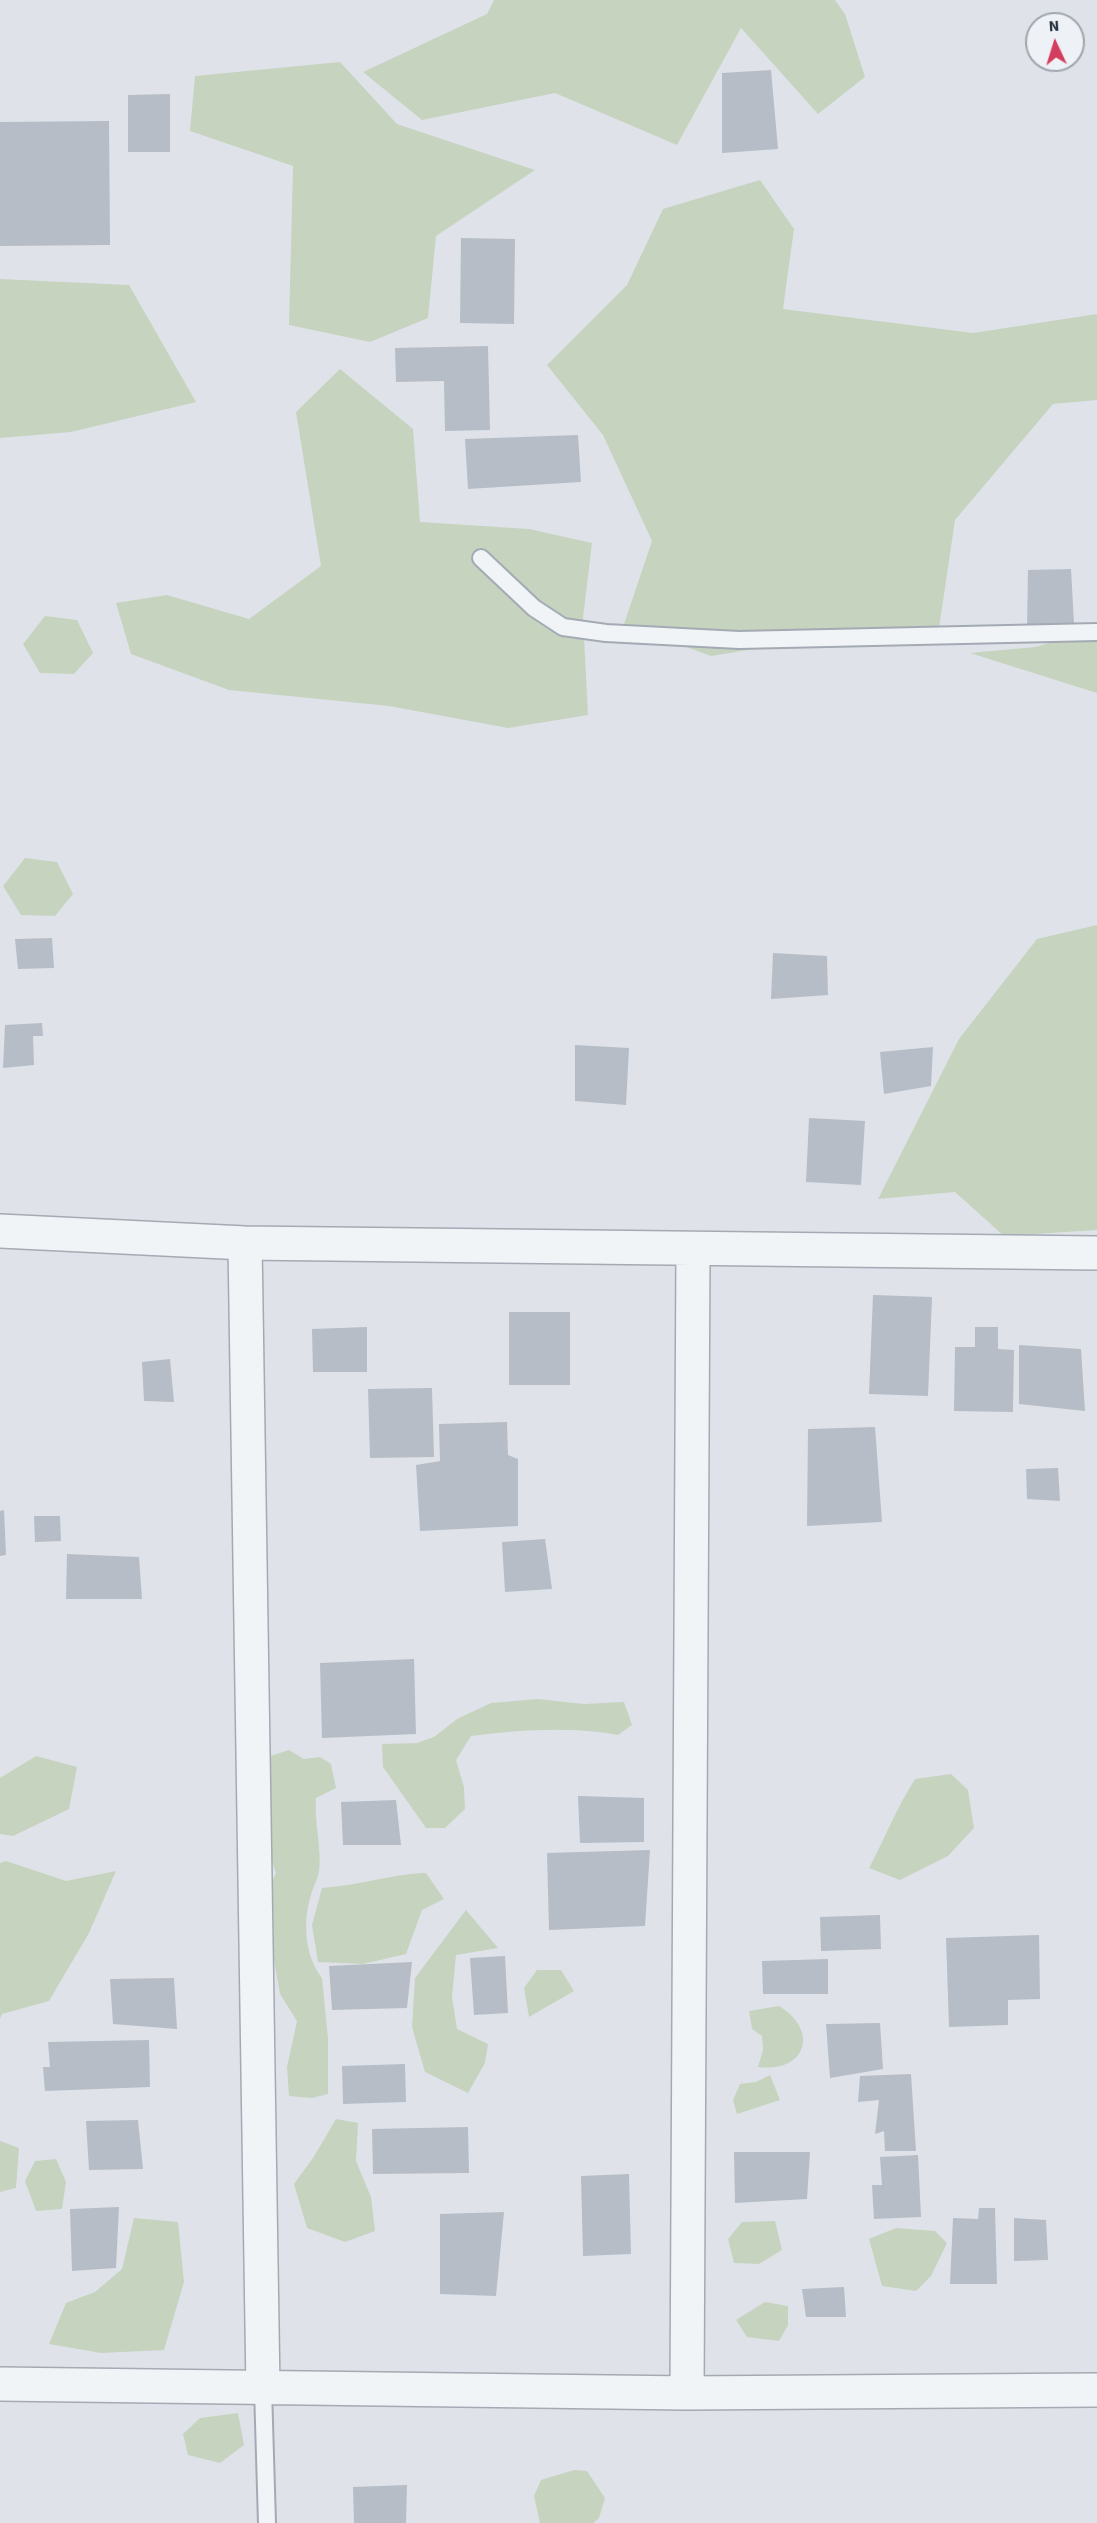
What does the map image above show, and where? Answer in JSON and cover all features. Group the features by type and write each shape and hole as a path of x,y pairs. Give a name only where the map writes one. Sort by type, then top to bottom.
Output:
{"street":[{"path":"0,1231 245,1243 1097,1253"},
{"path":"245,1243 263,2389"},
{"path":"687,2393 693,1250"},
{"path":"0,2384 687,2393 1097,2390"}],"lane":[{"path":"481,558 534,608 563,627 606,633 739,639 1097,632"},
{"path":"263,2389 267,2523"}],"green space":[{"path":"494,0 835,0 845,14 865,77 818,114 741,28 677,145 555,93 422,120 363,72 487,14"},
{"path":"340,62 397,124 535,170 436,236 428,318 370,342 289,325 293,166 190,131 195,76"},
{"path":"760,180 794,229 783,309 973,333 1097,314 1097,400 1053,404 955,520 937,642 858,632 711,656 624,624 652,541 603,435 547,365 627,285 663,209"},
{"path":"0,279 129,285 196,402 71,432 0,438"},
{"path":"340,369 413,429 420,522 529,529 592,543 583,618 588,715 508,728 389,706 229,690 131,654 116,603 167,595 249,619 321,566 296,412"},
{"path":"45,616 77,620 93,653 74,674 40,673 23,644"},
{"path":"1097,629 1097,693 970,653 1035,647"},
{"path":"25,858 57,862 73,894 55,916 21,915 3,886"},
{"path":"1097,925 1097,1230 1004,1236 955,1192 878,1199 959,1039 1037,939"},
{"path":"538,1699 584,1704 624,1702 632,1725 618,1735 544,1730 471,1736 456,1760 464,1787 465,1809 445,1828 426,1828 383,1767 382,1744 417,1743 434,1737 457,1719 491,1703"},
{"path":"289,1750 304,1759 320,1757 331,1764 336,1788 316,1798 319,1872 308,1908 306,1929 312,1960 322,1978 328,2038 328,2094 312,2098 289,2096 287,2067 297,2021 280,1994 263,1899 276,1873 266,1844 267,1757"},
{"path":"36,1756 77,1767 69,1809 13,1836 0,1834 0,1778"},
{"path":"951,1774 968,1790 974,1828 948,1856 900,1880 869,1868 915,1779"},
{"path":"6,1861 66,1881 116,1871 89,1933 49,2001 2,2014 0,2019 0,1863"},
{"path":"426,1873 444,1899 422,1910 406,1954 363,1964 318,1962 312,1925 322,1888 399,1875"},
{"path":"466,1910 498,1948 456,1955 452,1997 457,2029 488,2044 485,2063 468,2093 425,2072 412,2027 415,1978"},
{"path":"537,1970 561,1970 574,1991 529,2017 524,1988"},
{"path":"779,2006 792,2016 800,2027 803,2038 802,2048 797,2057 787,2064 758,2067 763,2050 762,2036 752,2029 749,2011"},
{"path":"770,2075 780,2100 737,2114 733,2100 740,2084 756,2082"},
{"path":"336,2119 358,2123 356,2161 371,2197 375,2231 345,2242 307,2228 294,2184 313,2158"},
{"path":"0,2141 19,2148 16,2188 0,2192"},
{"path":"56,2159 66,2182 62,2209 36,2211 25,2181 35,2161"},
{"path":"134,2218 178,2222 184,2282 164,2350 101,2353 49,2344 66,2303 95,2292 122,2269"},
{"path":"775,2221 782,2250 759,2264 734,2263 728,2239 742,2222"},
{"path":"896,2228 935,2231 947,2243 931,2276 916,2291 882,2286 869,2239"},
{"path":"765,2302 788,2306 788,2325 779,2341 747,2337 736,2320"},
{"path":"238,2413 244,2445 220,2463 188,2455 183,2434 200,2418"},
{"path":"574,2470 587,2471 605,2498 599,2518 593,2523 540,2523 534,2496 541,2480"}],"building":[{"path":"771,70 778,149 722,153 722,73"},
{"path":"170,94 170,152 128,152 128,95"},
{"path":"109,121 110,245 0,246 0,122"},
{"path":"461,238 515,239 514,324 460,323"},
{"path":"488,346 490,430 445,431 444,381 396,382 395,348"},
{"path":"578,435 581,482 468,489 465,439"},
{"path":"1071,569 1074,624 1027,628 1028,570"},
{"path":"52,938 54,968 18,969 15,939"},
{"path":"773,953 827,956 828,995 771,999"},
{"path":"42,1023 43,1036 33,1036 34,1065 3,1068 5,1025"},
{"path":"575,1045 629,1048 626,1105 575,1101"},
{"path":"933,1047 931,1086 884,1094 880,1052"},
{"path":"809,1118 865,1121 861,1185 806,1182"},
{"path":"873,1295 932,1297 928,1396 869,1394"},
{"path":"509,1312 570,1312 570,1385 509,1385"},
{"path":"367,1327 367,1372 313,1372 312,1329"},
{"path":"975,1327 998,1327 998,1349 1014,1350 1013,1412 954,1411 955,1347 975,1347"},
{"path":"1019,1345 1081,1349 1085,1411 1019,1404"},
{"path":"170,1359 174,1402 144,1401 142,1362"},
{"path":"432,1388 434,1457 370,1458 368,1389"},
{"path":"507,1422 508,1455 518,1459 518,1526 420,1531 416,1465 440,1461 439,1424"},
{"path":"875,1427 882,1522 807,1526 808,1429"},
{"path":"1058,1468 1060,1501 1027,1499 1026,1469"},
{"path":"4,1510 6,1555 0,1556 0,1511"},
{"path":"34,1516 60,1516 61,1541 35,1542"},
{"path":"545,1539 552,1589 505,1592 502,1542"},
{"path":"67,1554 139,1557 142,1599 66,1599"},
{"path":"414,1659 416,1734 322,1738 320,1663"},
{"path":"578,1796 644,1798 644,1842 580,1843"},
{"path":"396,1800 401,1845 343,1845 341,1802"},
{"path":"650,1850 645,1926 549,1930 547,1853"},
{"path":"880,1915 881,1949 821,1951 820,1917"},
{"path":"1039,1935 1040,1999 1008,2000 1008,2025 949,2027 946,1938"},
{"path":"505,1956 508,2013 474,2015 470,1958"},
{"path":"828,1959 828,1994 763,1994 762,1961"},
{"path":"412,1962 407,2008 332,2010 329,1966"},
{"path":"174,1978 177,2029 113,2024 110,1979"},
{"path":"880,2023 883,2069 830,2078 826,2024"},
{"path":"149,2040 150,2087 45,2091 43,2067 50,2067 48,2042"},
{"path":"405,2064 406,2102 343,2104 342,2066"},
{"path":"911,2074 916,2151 885,2151 884,2131 875,2134 879,2100 858,2102 860,2076"},
{"path":"138,2120 143,2169 89,2170 86,2121"},
{"path":"468,2127 469,2173 373,2174 372,2129"},
{"path":"734,2152 810,2152 807,2199 735,2203"},
{"path":"918,2155 921,2217 874,2219 872,2185 882,2185 880,2157"},
{"path":"629,2174 631,2254 583,2256 581,2176"},
{"path":"119,2207 116,2268 72,2271 70,2209"},
{"path":"979,2208 995,2208 997,2284 950,2284 953,2218 978,2219"},
{"path":"504,2212 496,2296 440,2294 440,2214"},
{"path":"1014,2218 1046,2220 1048,2260 1014,2261"},
{"path":"844,2287 846,2317 806,2317 802,2289"},
{"path":"407,2485 406,2523 354,2523 353,2487"}]}
